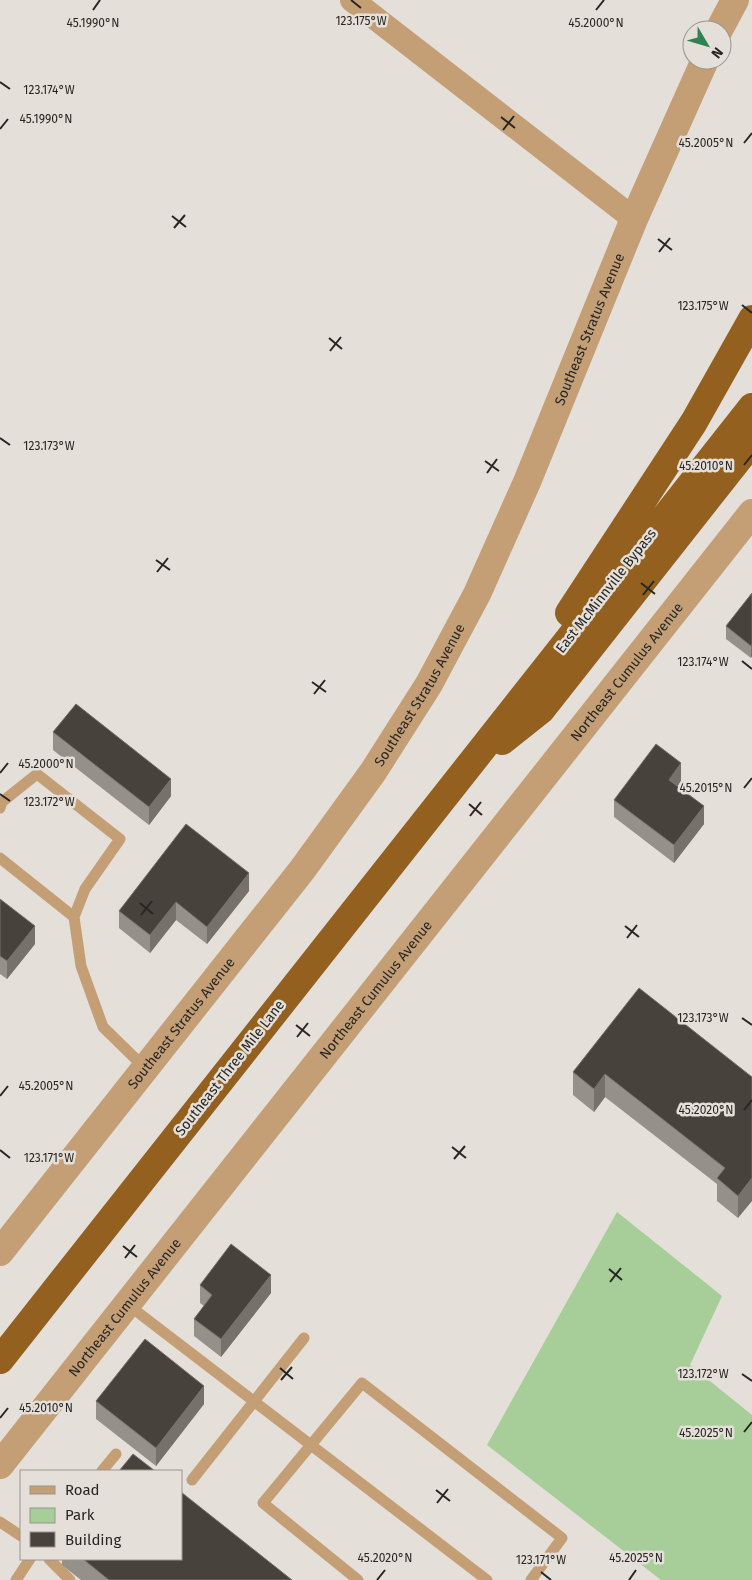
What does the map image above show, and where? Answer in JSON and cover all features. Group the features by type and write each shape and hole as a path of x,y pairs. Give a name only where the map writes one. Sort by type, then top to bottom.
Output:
{"highway":[{"path":"460,776 669,462 694,422 752,319"},
{"name":"East McMinnville Bypass","path":"460,776 752,407"},
{"path":"460,776 541,710 752,442"},
{"name":"Southeast Three Mile Lane","path":"0,1360 460,776"}],"street":[{"path":"352,0 634,219"},
{"path":"724,20 735,0"},
{"name":"Southeast Stratus Avenue","path":"0,1252 302,870 373,772 429,684 477,594 528,482 634,219 701,70"},
{"name":"Northeast Cumulus Avenue","path":"0,1465 752,513"}],"lane":[{"path":"0,808 2,802 37,774 120,839 85,889 74,917 81,966 104,1027 146,1068"},
{"path":"0,858 74,917"},
{"path":"126,1304 487,1580"},
{"path":"192,1480 304,1338"},
{"path":"358,1580 262,1503 362,1383 562,1538 531,1580"},
{"path":"103,1470 116,1454"},
{"path":"0,1522 20,1535"},
{"path":"16,1580 29,1560"},
{"path":"50,1560 70,1580"}],"green space":[{"path":"617,1212 722,1296 690,1365 752,1415 752,1580 661,1580 487,1445"}],"building":[{"path":"752,593 752,644 751,646 726,626"},
{"path":"76,704 171,779 149,807 53,732"},
{"path":"656,744 681,763 669,780 704,806 674,845 614,800"},
{"path":"186,824 249,873 207,927 176,902 150,935 119,911"},
{"path":"0,899 35,926 7,961 0,956"},
{"path":"639,988 752,1077 752,1178 738,1196 717,1178 725,1168 605,1074 594,1089 573,1072"},
{"path":"231,1244 271,1275 221,1339 194,1319 212,1295 200,1285"},
{"path":"145,1339 204,1386 156,1448 96,1401"},
{"path":"133,1454 154,1470 120,1470"},
{"path":"182,1493 292,1580 109,1580 84,1560 182,1560"}]}
